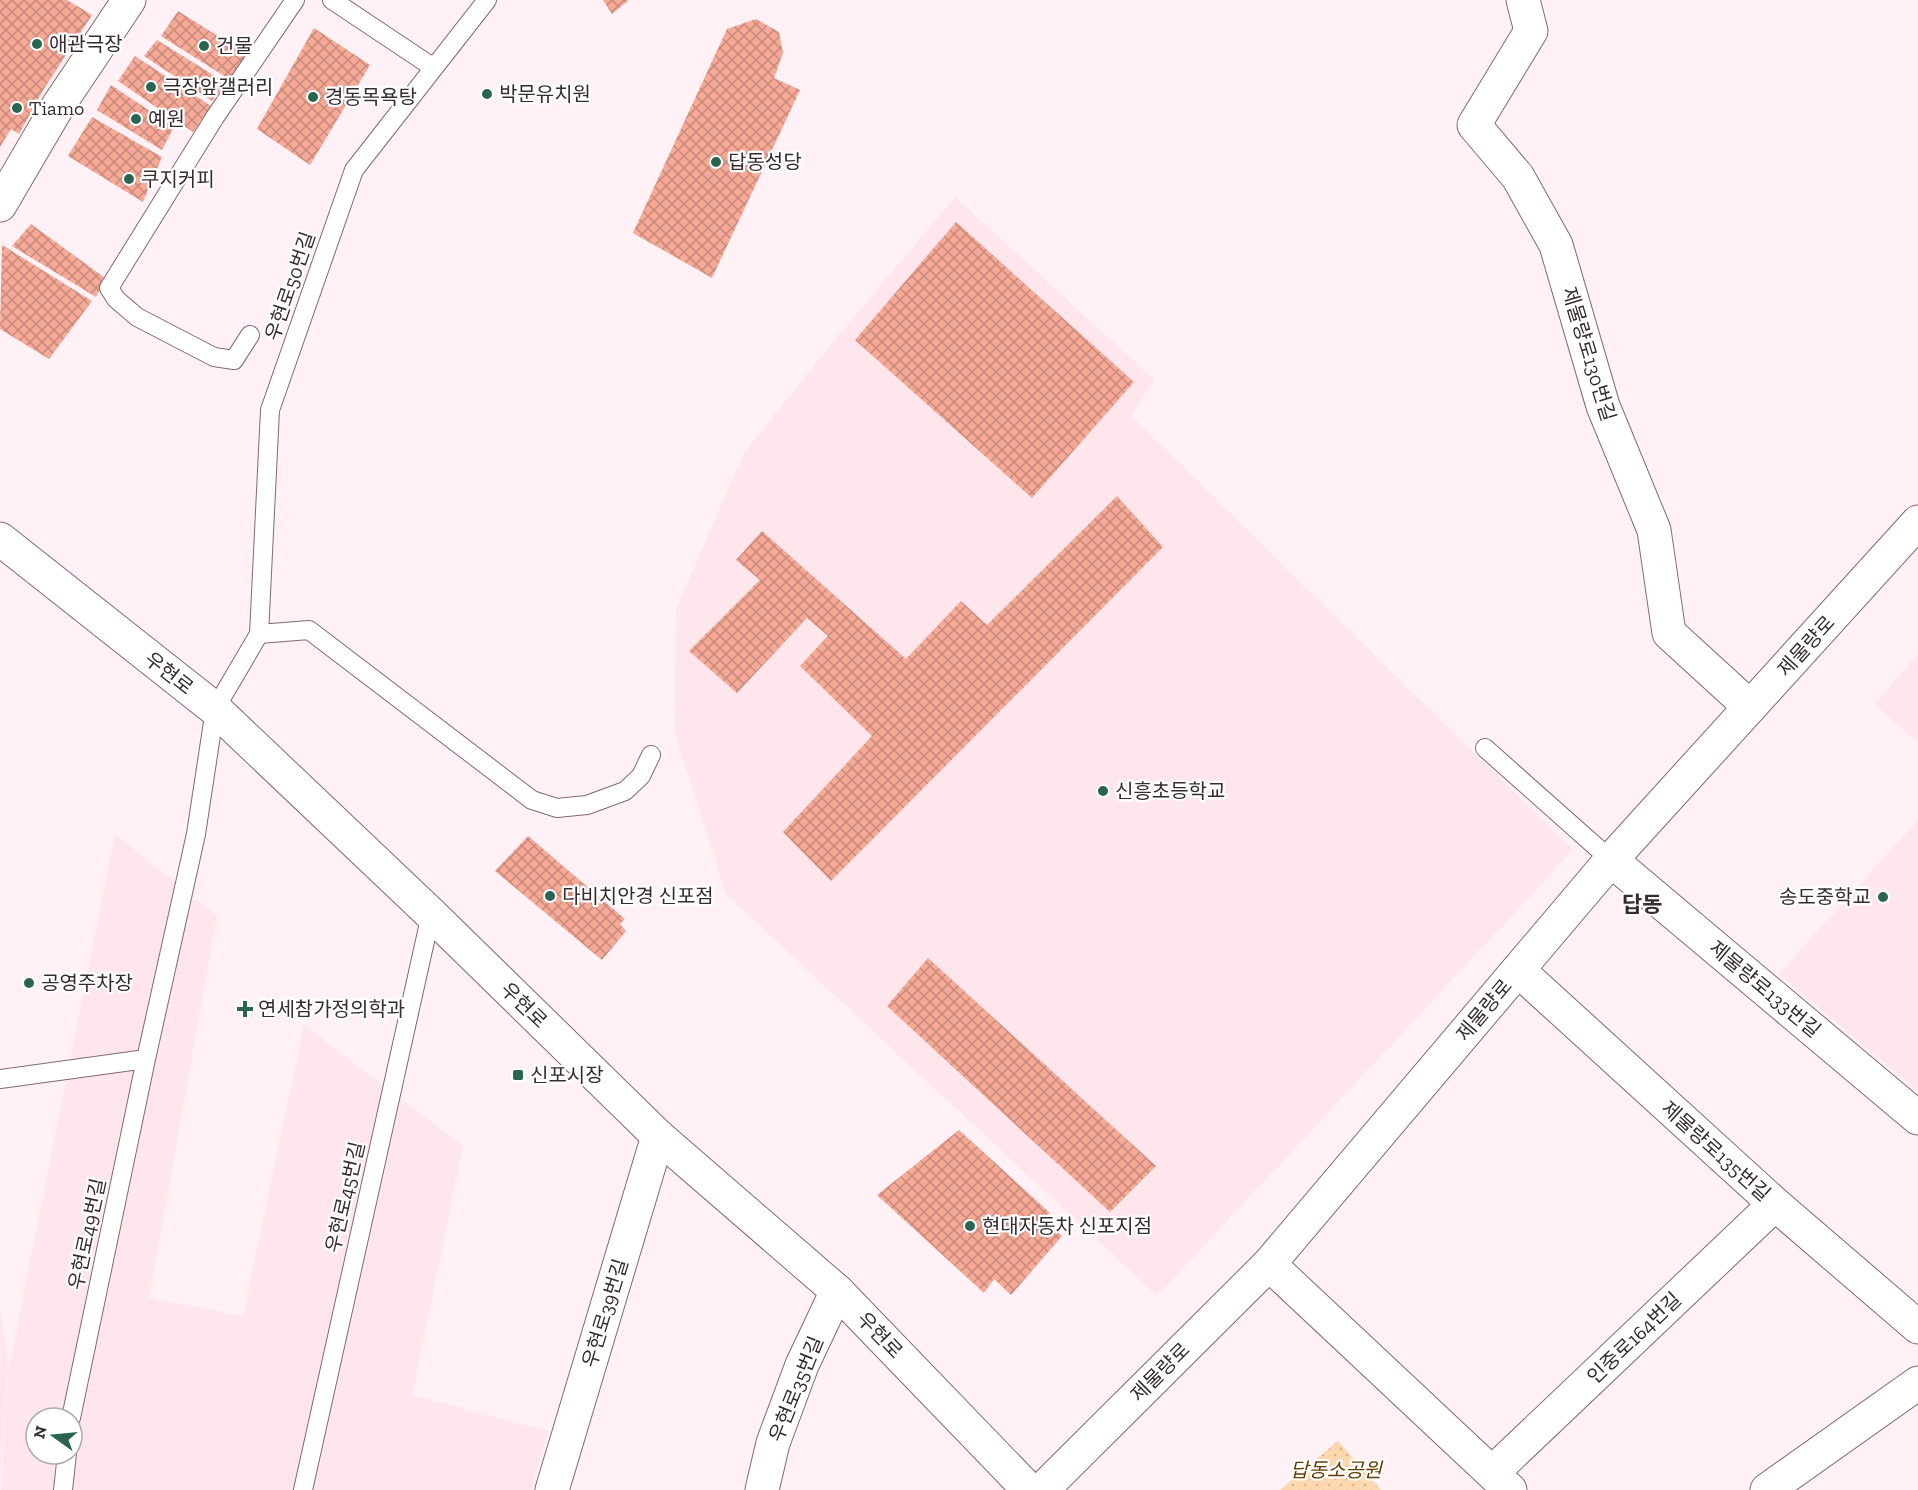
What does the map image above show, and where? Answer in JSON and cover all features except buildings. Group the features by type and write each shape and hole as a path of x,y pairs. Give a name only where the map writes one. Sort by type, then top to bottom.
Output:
{"street":[{"path":"0,205 58,106 129,0"},
{"name":"제물량로130번길","path":"1523,0 1531,31 1474,125 1518,177 1556,245 1603,406 1654,530 1669,633 1750,707"},
{"name":"제물량로","path":"1042,1490 1269,1264 1611,861 1918,522"},
{"name":"우현로","path":"0,540 215,709 431,914 658,1136 837,1291 1029,1490"},
{"name":"제물량로133번길","path":"1611,861 1918,1118"},
{"name":"제물량로135번길","path":"1518,970 1774,1204 1918,1327"},
{"name":"우현로39번길","path":"552,1490 658,1136"},
{"name":"인중로164번길","path":"1269,1264 1502,1481 1774,1204"},
{"name":"우현로35번길","path":"762,1490 773,1443 802,1365 837,1291"},
{"path":"1767,1490 1918,1383"}],"lane":[{"path":"250,335 234,360 214,357 137,317 116,300 109,288 215,117 295,0"},
{"path":"332,0 434,68"},
{"name":"우현로50번길","path":"260,634 270,410 354,170 487,0"},
{"path":"215,709 260,634 309,630 532,800 557,807 587,805 625,791 641,776 651,755"},
{"name":"우현로49번길","path":"74,1406 196,834 215,709"},
{"path":"1485,748 1611,861"},
{"name":"우현로45번길","path":"303,1490 431,914"},
{"path":"0,1078 146,1059"},
{"path":"63,1490 66,1466"}],"shaded area":[{"name":"신흥초등학교","path":"955,197 1154,380 1131,416 1573,850 1157,1296 726,894 674,731 676,609 744,453"},
{"path":"1918,654 1918,742 1874,704"},
{"name":"송도중학교","path":"1918,820 1918,1091 1779,974"},
{"path":"115,834 217,916 149,1298 243,1316 304,1025 463,1146 412,1395 548,1431 531,1490 1,1490 9,1367"},
{"path":"0,1309 8,1361 0,1478"}],"green space":[{"name":"답동소공원","path":"1338,1441 1381,1490 1280,1490"}],"place":[{"name":"애관극장","path":"37,44"},
{"name":"건물","path":"204,46"},
{"name":"극장앞갤러리","path":"151,87"},
{"name":"박문유치원","path":"487,94"},
{"name":"경동목욕탕","path":"313,97"},
{"name":"Tiamo","path":"17,108"},
{"name":"예원","path":"136,119"},
{"name":"답동성당","path":"716,162"},
{"name":"쿠지커피","path":"129,179"},
{"name":"신흥초등학교","path":"1103,791"},
{"name":"다비치안경 신포점","path":"550,896"},
{"name":"송도중학교","path":"1883,897"},
{"name":"공영주차장","path":"29,983"},
{"name":"연세참가정의학과","path":"245,1009"},
{"name":"신포시장","path":"518,1075"},
{"name":"현대자동차 신포지점","path":"970,1226"}],"district":[{"name":"답동","path":"1642,904"}]}
